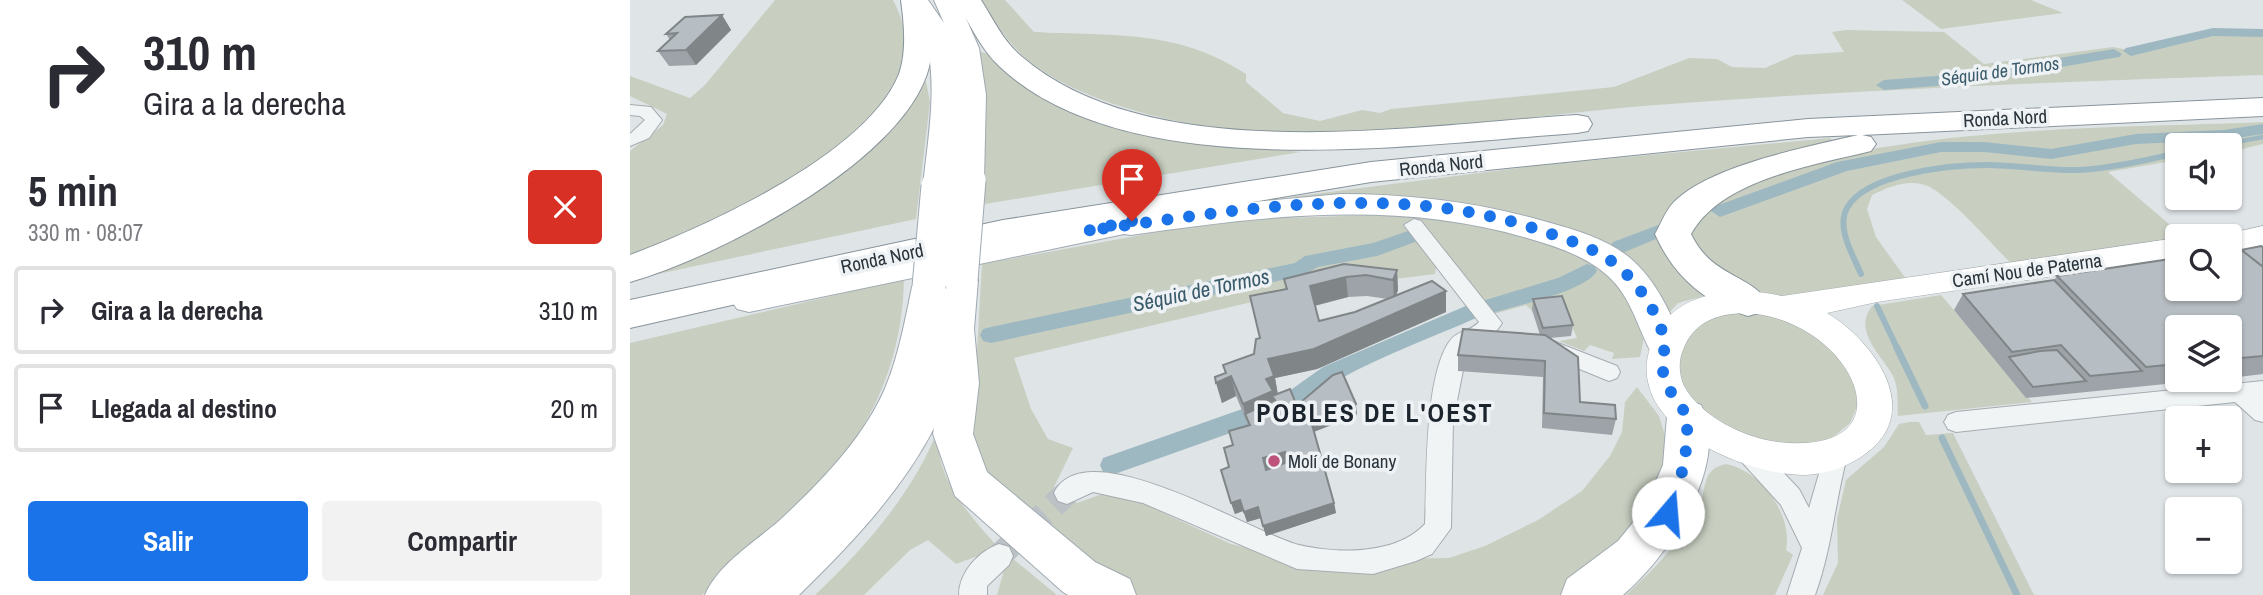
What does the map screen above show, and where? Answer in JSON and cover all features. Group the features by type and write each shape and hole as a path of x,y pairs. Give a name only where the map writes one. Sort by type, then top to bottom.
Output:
{"highway":[{"path":"630,269 712,234 770,204 842,158 862,140 892,111 913,76 917,49 915,0"},
{"path":"968,0 1008,60 1054,93 1110,116 1175,131 1252,142 1322,143 1577,124"},
{"name":"Ronda Nord","path":"630,292 1002,209 1577,124 1874,102 2263,84"},
{"name":"Ronda Nord","path":"630,314 1016,230 1358,174 1808,128 2263,107"},
{"path":"1748,302 1704,277 1683,259 1673,234 1687,209 1725,185 1771,166 1829,149 1911,136 2015,127 2078,114"}],"main road":[{"path":"915,0 935,30 942,66 953,183"},
{"path":"946,0 966,48 972,95 953,183 945,283 956,329 960,383 953,434 971,483 1079,577 1113,595"},
{"path":"630,328 1202,206 1428,168"},
{"path":"1086,231 1266,207 1359,202 1478,212 1519,222 1582,245 1619,267 1651,305 1665,344"},
{"path":"728,595 802,529 864,455 899,400 917,348 945,283"},
{"path":"766,595 829,537 884,471 929,400 956,329"},
{"path":"1584,595 1615,577 1668,513 1685,463 1688,416"}],"street":[{"path":"630,141 643,134 654,120 645,111 632,108"},
{"path":"1068,493 1091,481 1143,492 1172,501 1297,557 1373,562 1423,545 1438,528 1441,421 1449,374 1457,347 1464,339 1494,335 1485,313 1413,225"},
{"path":"2244,239 2263,257"},
{"name":"Camí Nou de Paterna","path":"1783,307 2165,250"},
{"path":"1844,340 1859,303 1877,291"},
{"path":"1748,302 1783,307 1816,320 1844,340 1870,374 1875,393 1875,411 1868,428 1855,442 1836,453 1795,460 1749,453 1715,438 1688,416 1673,398 1665,379 1662,361 1665,344 1682,320 1711,306 1748,302"},
{"path":"1530,342 1609,372"},
{"path":"2242,392 2263,390"},
{"path":"1956,422 2239,392 2263,413"},
{"path":"1749,453 1790,497 1815,546"},
{"path":"1801,595 1813,564 1824,495 1836,453"},
{"path":"973,595 971,590 979,574 999,556"}],"shaded area":[{"path":"775,0 893,0 904,33 903,63 891,91 872,116 847,140 791,178 709,227 630,254 630,151 663,125 667,114 630,96 630,76 690,98 705,85"},
{"path":"979,0 1005,0 1034,32 1117,35 1170,42 1195,49 1221,59 1246,74 1246,82 1283,113 1320,121 1362,110 1380,113 1391,109 1614,87 1689,58 1717,59 1732,67 1765,68 1795,55 1844,52 1832,32 1846,30 1944,32 1984,64 2113,47 2128,50 2215,29 2263,32 2263,75 1953,87 1720,100 1383,132 1253,132 1189,123 1126,108 1070,86 1043,71 1020,53"},
{"path":"1902,0 2031,0 2063,13 1941,29"},
{"path":"980,52 987,53 1009,73 1219,144 1301,152 985,204"},
{"path":"926,81 930,102 916,219 630,280 878,142 908,110"},
{"path":"2263,122 2263,144 2242,149 2242,133 2165,133 2165,162 2108,172 2169,224 2165,224 2165,239 2011,263 1969,220 1934,190 1918,183 1891,187 1872,195 1867,209 1876,237 1906,279 1838,292 1785,297 1761,296 1739,291 1717,277 1688,233 1727,196 1789,169 1867,150 1954,138 2130,126"},
{"path":"1830,138 1834,142 1669,217 1715,293 1678,303 1668,314 1561,231 1317,198 1290,197 1542,165"},
{"path":"1373,215 1495,228 1556,244 1583,255 1612,275 1646,328 1640,357 1612,359 1614,353 1590,345 1584,351 1559,341 1577,338 1562,305 1533,312 1526,305 1494,314 1449,256 1432,262 1436,267 1435,274 1395,279 1371,274 1014,358 1031,409 1048,439 1073,448 1054,487 1077,503 1105,493 1120,493 1231,544 1299,560 1449,558 1485,546 1538,520 1582,491 1610,456 1622,432 1625,402 1637,387 1659,416 1667,442 1667,468 1636,529 1564,595 1135,595 980,467 964,421 976,368 982,264 1164,231 1255,219"},
{"path":"904,279 899,331 886,378 866,420 841,460 811,496 741,563 702,595 630,595 630,343"},
{"path":"1941,295 2032,402 1898,416 1895,381 1867,334 1867,315 1872,306"},
{"path":"1743,311 1772,314 1825,338 1857,380 1859,402 1850,423 1832,438 1806,447 1775,447 1714,425 1678,382 1680,340 1708,319"},
{"path":"1919,422 1926,435 1953,433 2034,595 1823,595 1838,563 1837,519 1846,480 1884,447 1899,424"},
{"path":"939,427 938,444 946,476 963,505 995,544 986,553 956,564 928,540 910,550 864,595 815,595 852,558 886,518 916,474"},
{"path":"1726,464 1751,475 1762,485 1772,496 1784,522 1786,550 1793,555 1775,595 1626,595 1656,566 1682,535 1700,504 1708,476 1717,467"},
{"path":"1012,558 1057,595 997,595 1006,563"}],"building":[{"path":"722,15 686,50 658,51 677,33 666,34 685,17"},
{"path":"2263,247 2263,267 2242,251"},
{"path":"2242,250 2263,267 2263,356 2242,358 2242,315 2165,315 2165,365 2146,367 2057,276 2165,260 2165,301 2242,301"},
{"path":"1344,264 1397,270 1393,280 1366,275 1310,286 1319,321 1355,312 1432,281 1446,291 1314,349 1268,359 1274,376 1266,379 1273,391 1243,404 1231,376 1216,383 1215,377 1226,373 1223,365 1254,354 1256,339 1260,338 1250,296 1287,289 1284,279"},
{"path":"2054,280 2142,371 2090,376 2061,345 2012,352 1963,294"},
{"path":"1562,296 1573,325 1543,328 1533,299"},
{"path":"1463,329 1545,335 1578,357 1580,402 1615,405 1616,419 1544,413 1545,361 1458,355"},
{"path":"2057,350 2086,381 2033,387 2009,357 2040,351"},
{"name":"Molí de Bonany","path":"1342,372 1356,404 1311,421 1334,503 1263,526 1258,507 1244,512 1240,500 1231,503 1221,470 1229,467 1224,448 1233,445 1229,431 1250,425 1245,414 1275,400 1272,396 1290,389 1296,404 1333,375","holes":["1285,452 1288,462 1266,470 1263,458"]}],"waterway":[{"name":"Séquia de Tormos","path":"2131,51 2213,32 2263,33"},
{"name":"Séquia de Tormos","path":"1884,85 1962,79 2114,54"},
{"path":"1720,211 1843,166 1941,147 1984,147 2051,154 2136,139 2224,135 2263,129"},
{"path":"2242,141 2263,137"},
{"path":"1861,274 1844,233 1844,216 1857,196 1890,179 1932,169 1972,165 2091,169 2165,156"},
{"path":"1620,247 1661,230"},
{"name":"Séquia de Tormos","path":"991,335 1301,269 1312,261 1377,249 1408,237"},
{"path":"1489,306 1565,283 1587,271"},
{"path":"1877,306 1898,350"},
{"path":"1293,401 1331,373 1468,313"},
{"path":"1897,348 1925,406"},
{"path":"1112,465 1245,418"},
{"path":"1942,438 2017,595"}],"tunnel":[{"path":"999,556 1067,493"}],"place":[{"name":"Molí de Bonany","path":"1274,461"}],"district":[{"name":"POBLES DE L'OEST","path":"1375,412"}],"route":[{"path":"1132,221 1086,231 1266,207 1359,202 1423,205 1478,212 1519,222 1582,245 1619,267 1651,305 1665,344 1662,361 1665,379 1673,398 1688,416 1685,463 1668,513"}]}
